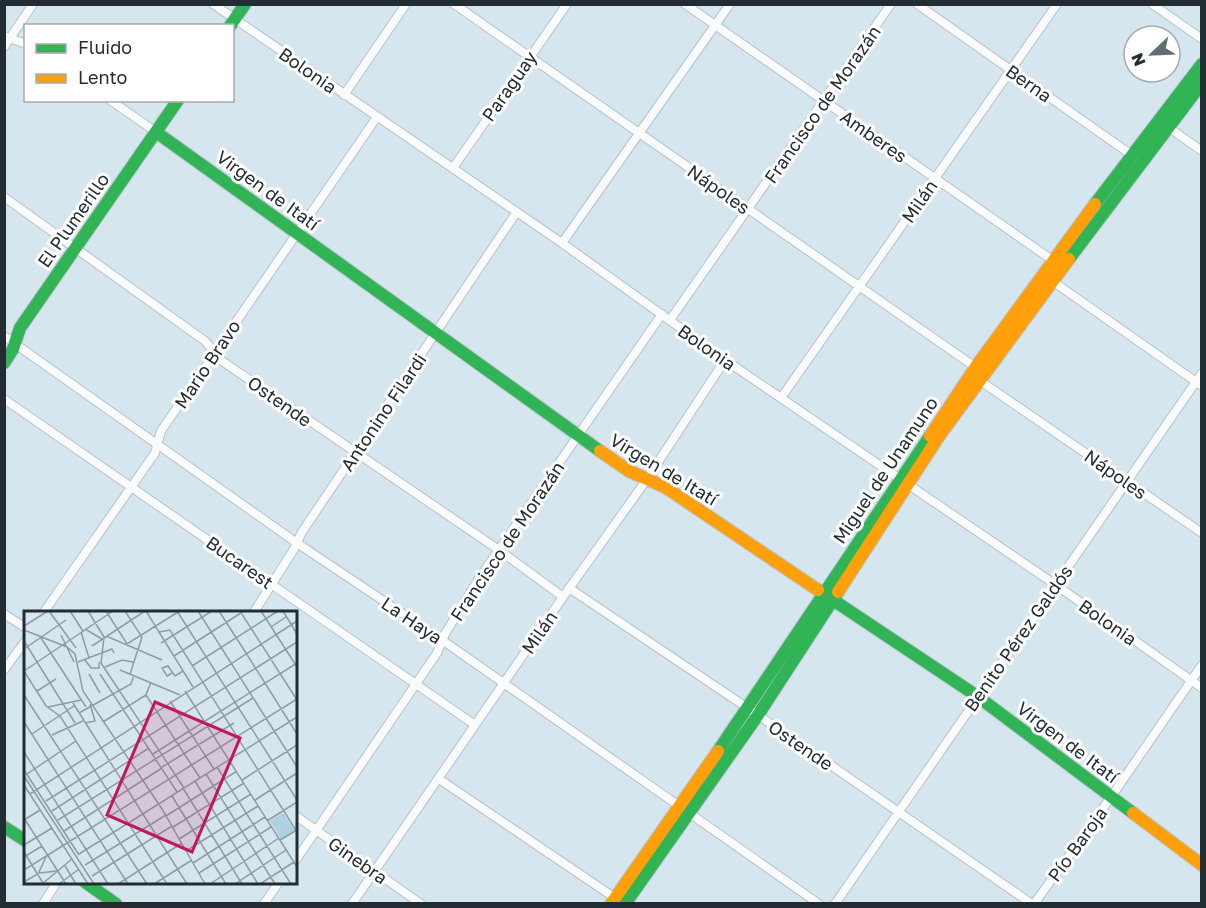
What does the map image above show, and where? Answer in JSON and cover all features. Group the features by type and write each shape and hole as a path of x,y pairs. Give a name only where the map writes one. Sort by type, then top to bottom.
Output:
{"street":[{"path":"4,48 8,36 33,4"},
{"name":"Bolonia","path":"213,4 232,22 453,168 725,360 1056,585 1202,688"},
{"path":"232,22 245,4"},
{"path":"344,95 406,4"},
{"name":"Nápoles","path":"454,4 749,209 1126,481 1202,533"},
{"name":"Paraguay","path":"453,168 567,4"},
{"name":"Amberes","path":"685,4 1057,264"},
{"path":"562,243 730,4"},
{"name":"Francisco de Morazán","path":"297,859 416,684 472,589 578,436 749,209 891,4"},
{"name":"Berna","path":"917,4 1137,158"},
{"name":"Milán","path":"781,398 1057,4"},
{"path":"1152,4 1202,39"},
{"path":"8,36 24,43"},
{"name":"Miguel de Unamuno","path":"618,902 753,712 978,374 1057,264 1163,124 1202,64"},
{"name":"Miguel de Unamuno","path":"1163,124 1202,82"},
{"name":"Virgen de Itatí","path":"113,102 578,436 629,471 665,487 977,696 1202,865"},
{"name":"El Plumerillo","path":"4,363 13,349 9,339 20,328 176,102"},
{"name":"Mario Bravo","path":"46,611 155,453 161,431 377,117"},
{"path":"1163,124 1202,151"},
{"name":"Ostende","path":"4,197 205,341 222,361 499,550 563,597"},
{"name":"Antonino Filardi","path":"255,611 273,585 302,532 516,213"},
{"path":"1048,278 1199,384"},
{"name":"La Haya","path":"9,339 297,543 442,640 819,903"},
{"name":"Milán","path":"352,903 502,684 647,479 725,360"},
{"name":"Benito Pérez Galdós","path":"835,903 1126,481 1199,384 1202,373"},
{"name":"Bucarest","path":"4,399 475,725"},
{"name":"Ostende","path":"569,588 1033,903"},
{"path":"4,614 24,627"},
{"path":"4,670 24,643"},
{"name":"Pío Baroja","path":"1033,903 1111,797 1202,665"},
{"path":"439,779 618,902"},
{"name":"Ginebra","path":"297,817 421,903"},
{"path":"4,827 24,840"},
{"path":"43,903 56,884"},
{"path":"88,884 116,903"},
{"path":"264,903 278,884"}],"traffic: fast":[{"path":"231,24 245,4"},
{"path":"1095,204 1202,64"},
{"path":"1069,259 1202,83"},
{"path":"4,363 13,349 20,328 177,102"},
{"path":"156,132 600,451"},
{"path":"718,751 930,436"},
{"path":"818,590 977,696 1133,813"},
{"path":"625,904 758,715 838,592"},
{"path":"4,827 24,840"},
{"path":"88,884 116,904"}],"traffic: slow":[{"path":"930,436 975,368 1095,204"},
{"path":"838,592 939,436 1069,259"},
{"path":"600,451 629,471 665,487 818,590"},
{"path":"611,904 718,751"},
{"path":"1133,813 1202,865"}]}
